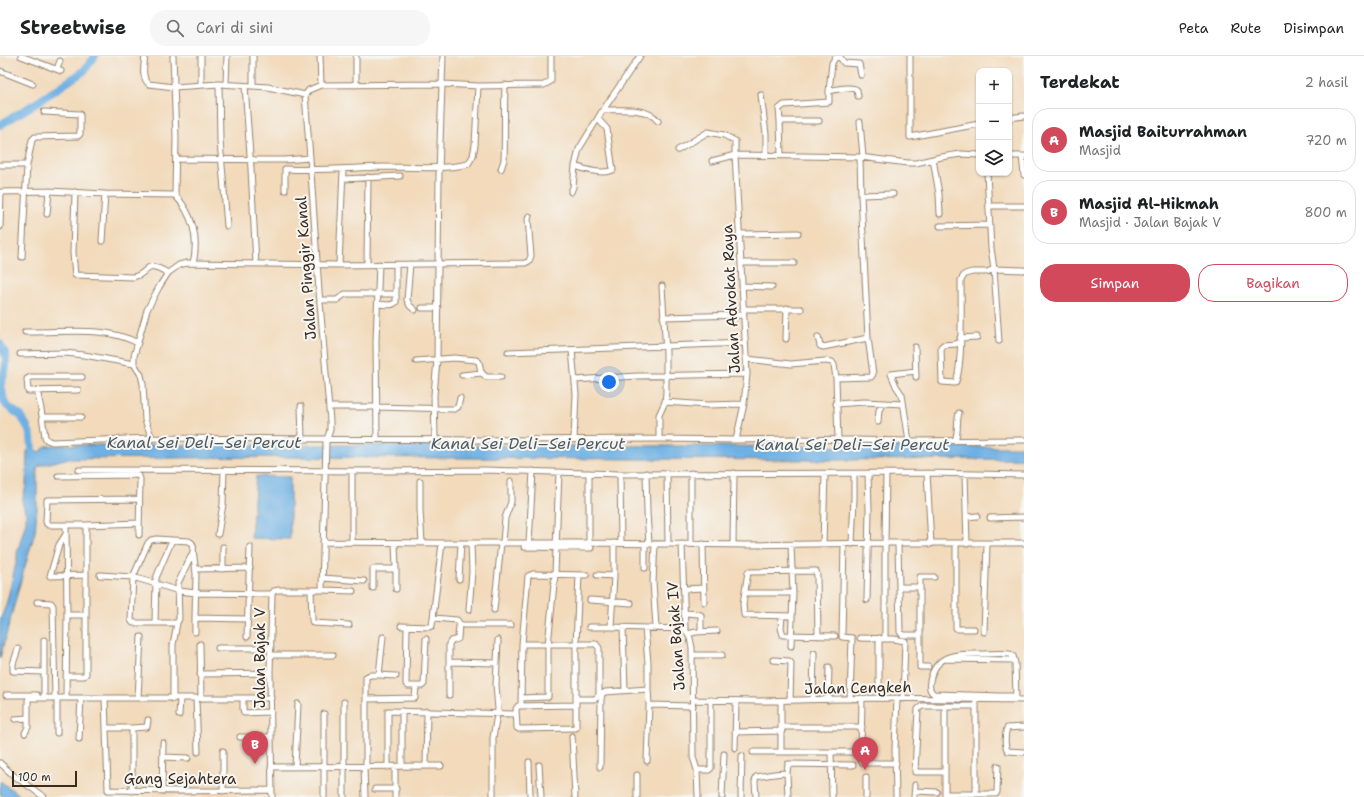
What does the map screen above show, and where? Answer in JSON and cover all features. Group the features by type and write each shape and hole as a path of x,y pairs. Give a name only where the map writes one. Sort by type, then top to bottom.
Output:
{"street":[{"path":"21,56 59,70 60,61"},
{"path":"145,56 144,73 147,83 174,87 219,84 268,86 305,95 309,90 321,85 443,84 478,86 544,86 549,83 552,78 551,56"},
{"path":"173,56 176,195 188,214 194,228 196,246 192,264"},
{"path":"201,56 201,85"},
{"path":"226,84 227,56"},
{"path":"253,56 253,86"},
{"path":"320,56 321,85"},
{"path":"356,56 356,85"},
{"path":"435,439 434,395 437,360 443,56"},
{"path":"571,192 579,149 640,56"},
{"path":"910,56 910,137 976,125"},
{"path":"781,155 779,109 782,106 829,102 832,63 835,58 840,57 844,63 859,64 861,75"},
{"path":"0,71 33,84"},
{"path":"219,84 221,160 226,226"},
{"path":"501,169 504,160 504,85"},
{"path":"245,86 256,264"},
{"path":"285,190 284,169 311,171 379,167 440,167 468,164 473,156 475,145 478,86"},
{"path":"830,91 854,88 857,90 858,96"},
{"name":"Jalan Pinggir Kanal","path":"305,95 320,300 330,408 330,430 327,440 325,469"},
{"path":"761,95 766,134 766,155"},
{"path":"604,110 643,111 652,114 658,121"},
{"path":"22,257 27,166 32,138 80,135 80,114 44,112"},
{"path":"1012,118 1024,116"},
{"path":"575,166 594,171 609,172 613,170 607,129 598,119"},
{"path":"780,121 819,121"},
{"path":"836,378 873,376 868,338 860,195 860,122"},
{"name":"Jalan Advokat Raya","path":"678,150 708,132 724,135 735,141 743,309 747,359 744,404 736,440"},
{"path":"712,161 735,155 781,155 861,157 916,163 961,154 976,155"},
{"path":"1012,156 1023,156 1024,175"},
{"path":"176,159 284,160 310,158"},
{"path":"933,159 939,194 940,214"},
{"path":"0,164 27,166"},
{"path":"340,265 344,179 343,170"},
{"path":"344,179 400,176"},
{"path":"987,176 989,225 994,269 999,341"},
{"path":"367,264 368,177"},
{"path":"0,227 0,192 49,191 105,194 176,195"},
{"path":"47,214 49,191"},
{"path":"75,192 73,253 74,275 133,277 138,276 147,268 152,266 156,266 168,273"},
{"path":"102,241 105,194"},
{"path":"860,195 893,194"},
{"path":"989,206 1024,206"},
{"path":"152,438 145,420 143,384 141,375 134,364 134,356 147,310 159,287 168,273 182,264 396,265 528,262 531,256 529,216"},
{"path":"940,226 989,225"},
{"path":"740,234 798,233"},
{"path":"741,263 794,263"},
{"path":"377,438 376,340 379,264"},
{"path":"410,264 408,300 410,306 415,310"},
{"path":"378,304 395,304 396,302 396,265"},
{"path":"977,337 960,340 957,344 943,345 941,347 942,382 953,384 957,380 959,372 960,340 961,280 963,277 968,273 987,272 994,269 1024,270"},
{"path":"659,439 659,415 665,402 666,375 666,345 662,286"},
{"path":"742,286 772,287"},
{"path":"320,300 336,300 345,294 396,294"},
{"path":"422,308 438,308"},
{"path":"786,339 787,308"},
{"path":"743,309 801,309"},
{"path":"663,317 744,315"},
{"path":"25,332 96,331 117,334 138,343"},
{"path":"818,337 820,346 823,347 868,338"},
{"path":"508,352 745,343"},
{"path":"909,441 902,394 896,386 891,374 916,374 916,347"},
{"path":"572,350 576,394 574,439"},
{"path":"20,354 84,354 134,364"},
{"path":"416,361 454,358 476,360 480,362 482,373"},
{"path":"747,359 791,364 825,360 830,361 834,365 836,378 838,440"},
{"path":"462,375 482,373 486,376 501,377"},
{"path":"575,380 666,375 747,374"},
{"path":"78,390 28,391 28,378 82,377"},
{"path":"37,390 45,437 47,440 52,442 152,438 302,438 327,440 377,438 909,441 1024,440"},
{"path":"330,408 376,407 455,409 459,406 460,398"},
{"path":"665,402 708,405 744,404"},
{"path":"836,404 864,402 903,404"},
{"path":"878,422 879,410 883,403"},
{"path":"301,406 302,438"},
{"path":"955,440 957,436 957,418 959,413"},
{"path":"42,417 81,417"},
{"path":"322,590 325,469"},
{"path":"79,470 325,469 352,471 485,470 620,474 1024,474 1024,480"},
{"path":"218,534 223,504 224,470"},
{"path":"352,471 352,542"},
{"path":"529,543 533,471"},
{"path":"521,698 548,697 548,645 555,574 559,472"},
{"path":"589,472 590,545"},
{"path":"646,473 646,512 650,544 656,628"},
{"path":"667,473 668,544"},
{"path":"691,473 691,544"},
{"path":"733,545 734,473"},
{"path":"867,600 869,510 868,473"},
{"path":"885,638 886,473"},
{"path":"927,473 931,544"},
{"path":"620,474 622,543"},
{"path":"823,544 825,474"},
{"path":"852,544 854,474"},
{"path":"965,474 967,544"},
{"path":"58,476 137,476 140,479 139,535"},
{"path":"420,481 422,543"},
{"path":"494,610 504,518 510,502 511,482"},
{"path":"139,499 47,500 47,524 86,525 139,523"},
{"path":"967,516 977,516"},
{"path":"990,518 1024,517"},
{"path":"66,525 66,698"},
{"path":"66,676 82,676 86,674 86,525"},
{"path":"66,534 59,545 50,576 86,575"},
{"path":"177,623 131,622 133,577 150,541 156,539 191,542 196,569 195,632"},
{"path":"155,623 157,574 172,540"},
{"path":"324,542 442,544 529,543 556,545"},
{"path":"395,543 396,589"},
{"path":"459,579 461,543"},
{"path":"469,610 472,572 471,543"},
{"path":"524,547 614,543 733,545 1024,543"},
{"path":"611,627 614,543"},
{"path":"401,626 430,627 433,625 442,544"},
{"path":"645,568 650,544"},
{"name":"Jalan Bajak IV","path":"682,544 685,613 692,655 693,757 697,770 698,797"},
{"path":"703,544 704,602"},
{"path":"844,544 842,637 852,638 850,699"},
{"path":"898,544 900,633 903,635 920,635"},
{"path":"956,544 956,627 958,629 974,629"},
{"path":"984,632 987,544"},
{"path":"791,545 793,593 791,646"},
{"path":"222,569 223,547"},
{"path":"247,637 250,547"},
{"path":"173,699 173,645 179,619 178,583 193,549"},
{"path":"196,569 250,568"},
{"path":"372,588 373,569 396,569"},
{"path":"792,616 744,615 743,604 748,572 817,572 818,636"},
{"path":"521,705 522,644 527,577 533,574 587,575"},
{"path":"100,575 133,577 178,591 196,593 272,594"},
{"path":"576,705 518,706 517,727 519,729 575,728 576,705 576,645 579,575"},
{"path":"597,576 614,576"},
{"path":"928,668 920,667 920,577 934,577"},
{"path":"322,578 364,581"},
{"path":"899,587 920,587"},
{"path":"684,589 704,588"},
{"name":"Jalan Bajak V","path":"272,797 270,655 272,594 274,591 278,590 353,591"},
{"path":"311,590 313,623 349,625"},
{"path":"745,593 793,593"},
{"path":"590,600 631,602"},
{"path":"37,602 51,603 53,605 58,733"},
{"path":"685,613 700,615 701,631"},
{"path":"67,615 86,614"},
{"path":"782,616 782,634 835,636"},
{"path":"195,618 248,619"},
{"path":"434,618 456,620 463,625 510,625"},
{"path":"449,695 449,642 458,639 459,623"},
{"path":"589,626 717,631"},
{"path":"407,627 406,684 408,686 422,686 424,684 426,639"},
{"path":"623,627 625,690"},
{"path":"645,628 648,663 647,761"},
{"path":"138,698 141,637"},
{"path":"379,675 383,637"},
{"path":"860,638 885,638 905,641 903,699"},
{"path":"879,638 879,698"},
{"path":"44,640 44,696"},
{"path":"493,797 493,738 498,709 498,640"},
{"path":"198,752 200,644"},
{"path":"522,644 598,645 600,675 598,698 576,699"},
{"path":"218,648 271,648"},
{"path":"18,649 13,664 13,671 44,672"},
{"path":"813,700 814,653"},
{"path":"270,655 333,655"},
{"path":"692,655 722,655"},
{"path":"1001,698 933,693 930,688 931,676 936,667 944,659 1014,660 1016,698"},
{"path":"773,660 789,661 791,663 790,700"},
{"path":"449,662 497,663"},
{"path":"828,700 829,667"},
{"path":"200,674 270,673"},
{"path":"365,797 366,677 370,675 396,676"},
{"path":"367,699 414,698 416,696 416,686"},
{"path":"600,767 602,694 607,691 648,689"},
{"path":"6,695 44,696 56,698 271,698"},
{"path":"25,733 28,729 28,699 44,696"},
{"path":"79,739 81,698"},
{"name":"Gang Sejahtera","path":"105,698 107,789 110,791 272,790"},
{"path":"243,698 242,709 244,713 271,712"},
{"path":"862,698 861,761 863,763 896,763"},
{"name":"Jalan Cengkeh","path":"693,700 781,701 862,698 976,700 1016,698 1024,700"},
{"path":"896,797 897,698"},
{"path":"179,715 180,699"},
{"path":"697,770 709,770 711,768 711,700"},
{"path":"976,700 976,794"},
{"path":"735,748 736,701"},
{"path":"781,701 782,752"},
{"path":"344,702 344,797"},
{"path":"295,767 298,704"},
{"path":"648,706 693,706"},
{"path":"945,772 916,772 918,709 922,706 976,706"},
{"path":"945,706 945,794 997,794 998,766"},
{"path":"388,767 388,712 391,710 515,714"},
{"path":"402,710 402,766"},
{"path":"426,766 427,712"},
{"path":"324,714 324,797"},
{"path":"15,718 28,718"},
{"path":"106,728 147,727 148,720"},
{"path":"735,732 862,727"},
{"path":"1024,727 1009,727 1006,732 1007,751 1024,752"},
{"path":"132,728 132,791"},
{"path":"572,736 575,797"},
{"path":"240,737 271,737"},
{"path":"162,791 163,743"},
{"path":"223,751 223,791"},
{"path":"753,752 861,752"},
{"path":"831,752 832,797"},
{"path":"722,797 724,754"},
{"path":"741,797 742,756"},
{"path":"163,757 188,758"},
{"path":"529,762 530,797"},
{"path":"0,763 13,775 44,797"},
{"path":"788,797 788,764 853,765"},
{"path":"539,765 541,797"},
{"path":"271,767 441,766"},
{"path":"395,767 395,797"},
{"path":"756,797 756,778 768,776 774,773 787,773"},
{"path":"637,775 637,797"},
{"path":"866,777 866,797"},
{"path":"375,789 396,789"},
{"path":"214,791 214,797"},
{"path":"915,791 937,792"}],"water":[{"path":"46,446 1024,447 1024,459 815,460 285,457 65,459 38,466 37,469 37,509 35,532 0,658 0,621 6,605 17,559 17,553 26,522 26,514 22,501 26,486 27,451 36,450 39,452"},
{"path":"256,476 290,477 290,539 251,538"},
{"path":"0,781 22,797 4,797 0,794"}],"waterway":[{"path":"0,125 84,71 95,56"},
{"path":"0,344 6,355 6,367 1,384 4,401 7,406 21,416 27,426 31,437 33,462"}],"place":[{"name":"Masjid Al-Hikmah","path":"255,764"},
{"name":"Masjid Baiturrahman","path":"865,770"}],"water label":[{"name":"Kanal Sei Deli–Sei Percut","path":"204,442"},
{"name":"Kanal Sei Deli–Sei Percut","path":"528,443"},
{"name":"Kanal Sei Deli–Sei Percut","path":"852,444"}]}
